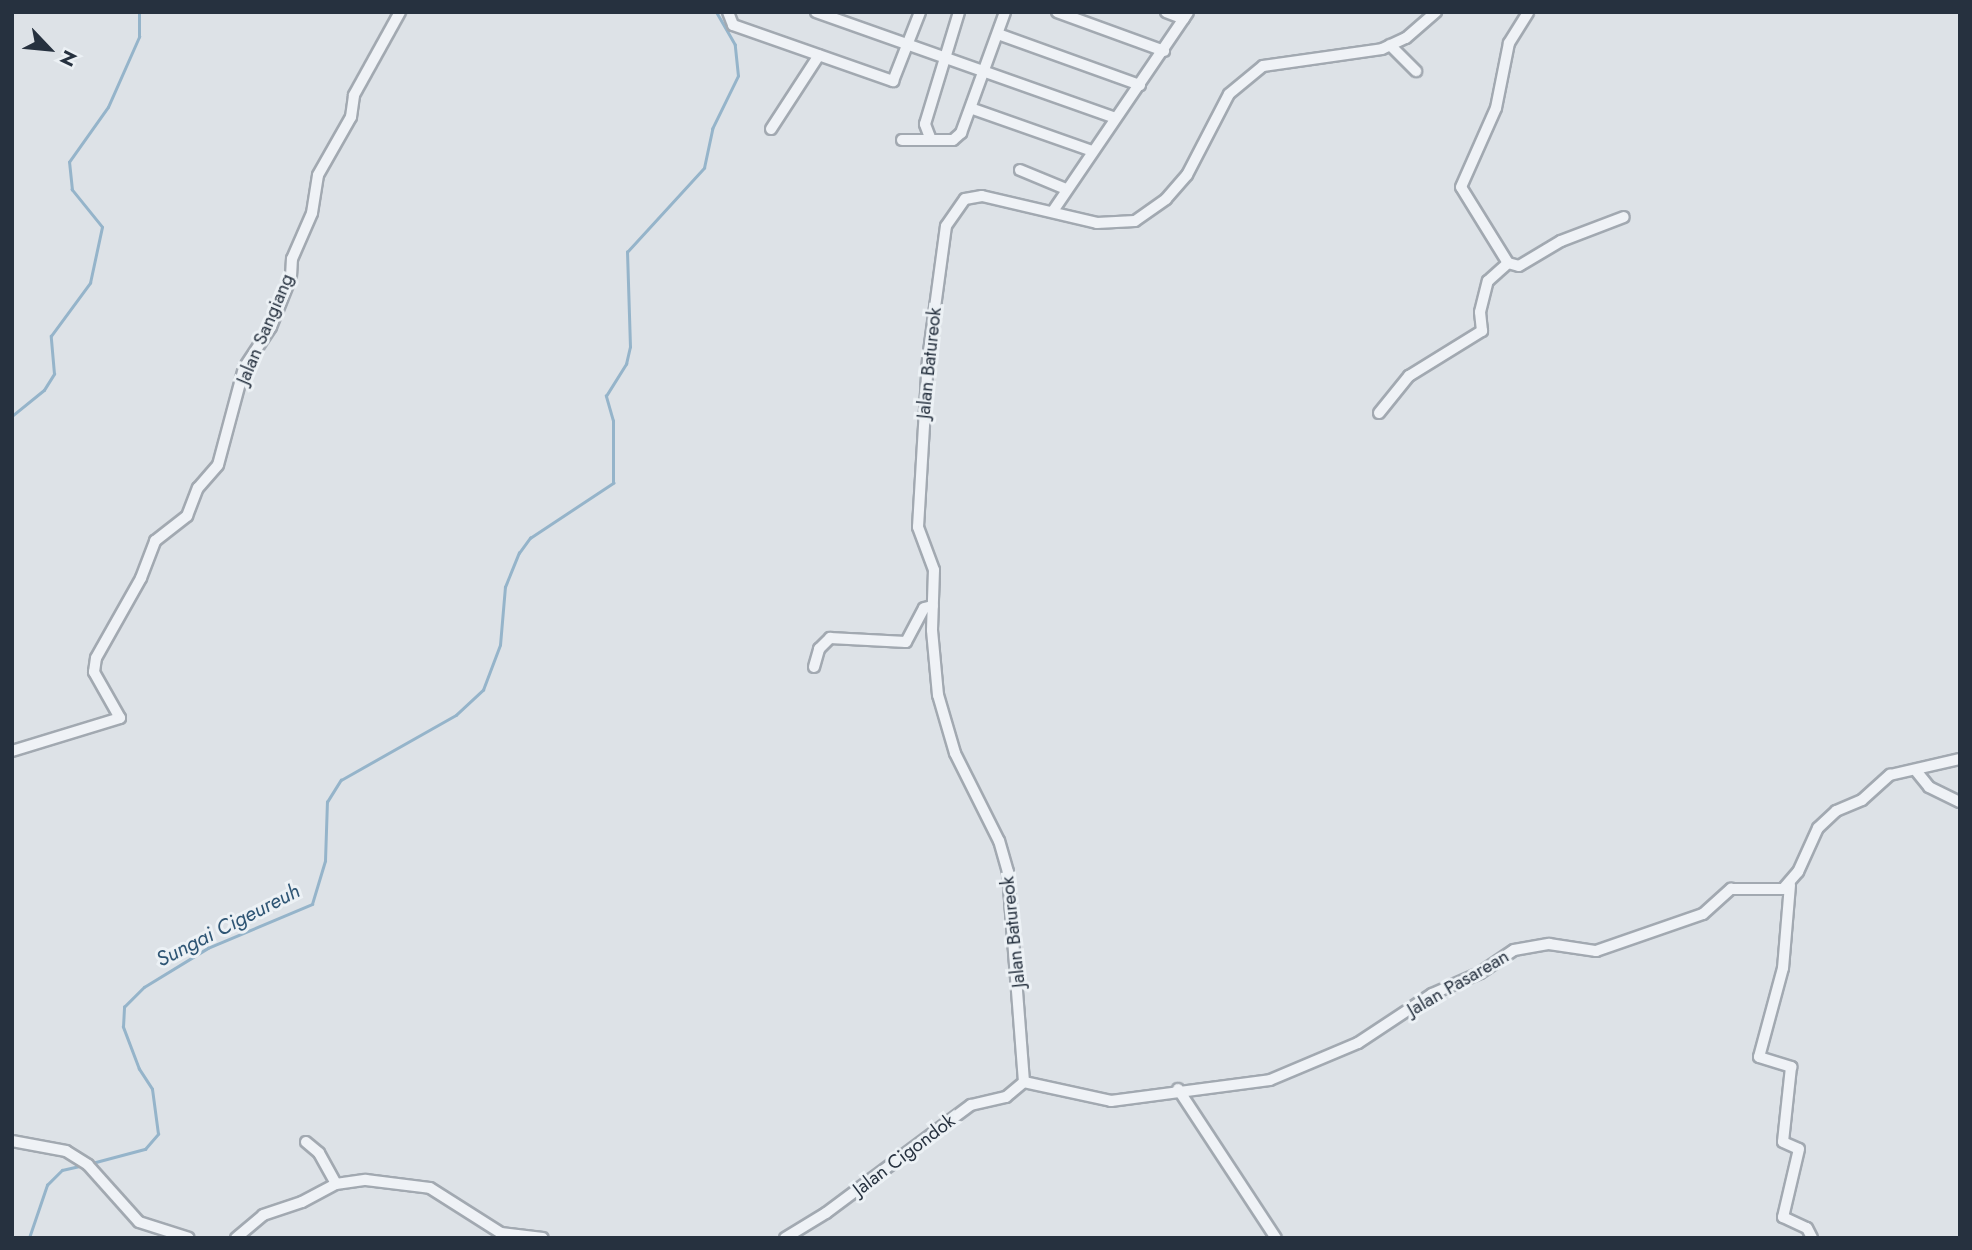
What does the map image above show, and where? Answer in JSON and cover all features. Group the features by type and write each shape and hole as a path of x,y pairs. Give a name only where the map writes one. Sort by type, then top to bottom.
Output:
{"street":[{"name":"Jalan Sangiang","path":"12,751 120,718 94,672 96,658 141,578 155,541 187,516 198,488 218,465 244,368 271,327 291,278 292,259 312,213 318,175 351,117 354,95 400,12"},
{"path":"728,12 733,25 893,81 920,12"},
{"path":"816,12 944,60 1115,118"},
{"path":"931,140 925,124 959,12"},
{"path":"902,140 953,140 973,109 1005,12"},
{"path":"1057,12 1164,51"},
{"path":"1053,211 1186,16 1166,12"},
{"name":"Jalan Batureok","path":"1024,1082 1008,872 999,841 955,753 938,695 933,606 934,570 918,527 916,503 928,359 946,226 965,199 982,196 1097,223 1135,221 1166,199 1186,175 1229,94 1255,72 1292,59 1390,45 1421,28 1436,12"},
{"path":"1528,12 1509,43 1496,108 1461,187 1508,263 1520,266 1561,241 1623,217"},
{"path":"998,34 1140,85"},
{"path":"1390,45 1416,71"},
{"path":"771,129 819,55"},
{"path":"973,109 1092,151"},
{"path":"1020,170 1066,189"},
{"path":"1380,413 1409,376 1482,331 1480,312 1488,281 1508,263"},
{"path":"814,667 819,649 830,638 906,642 924,608 933,606"},
{"path":"1812,1238 1807,1228 1783,1217 1799,1149 1783,1142 1791,1067 1759,1057 1783,968 1790,886 1825,819 1862,800 1881,778 1917,772 1960,759"},
{"path":"1917,772 1929,787 1960,802"},
{"name":"Jalan Pasarean","path":"1024,1082 1111,1101 1178,1089 1270,1080 1358,1043 1432,994 1480,973 1514,950 1549,944 1596,951 1703,914 1731,889 1774,890 1790,886"},
{"name":"Jalan Cigondok","path":"785,1238 854,1193 971,1105 1006,1097 1024,1082"},
{"path":"1178,1089 1276,1238"},
{"path":"12,1141 66,1151 88,1165 139,1222 189,1238"},
{"path":"306,1142 319,1153 335,1184"},
{"path":"236,1238 263,1214 302,1202 335,1184 366,1180 429,1188 501,1233 543,1238"}],"waterway":[{"path":"12,416 44,390 54,374 51,336 90,283 102,227 72,190 69,162 108,107 139,37 139,12"},
{"name":"Sungai Cigeureuh","path":"92,1163 145,1149 158,1134 152,1089 139,1069 123,1027 124,1007 144,987 208,948 312,904 325,861 327,802 341,780 456,715 483,690 500,645 505,587 519,553 530,538 613,483 613,421 606,396 626,364 630,347 627,252 704,168 712,129 738,76 735,45 716,12"},
{"name":"Sungai Cigeureuh","path":"29,1238 47,1185 62,1170 83,1165"}]}
